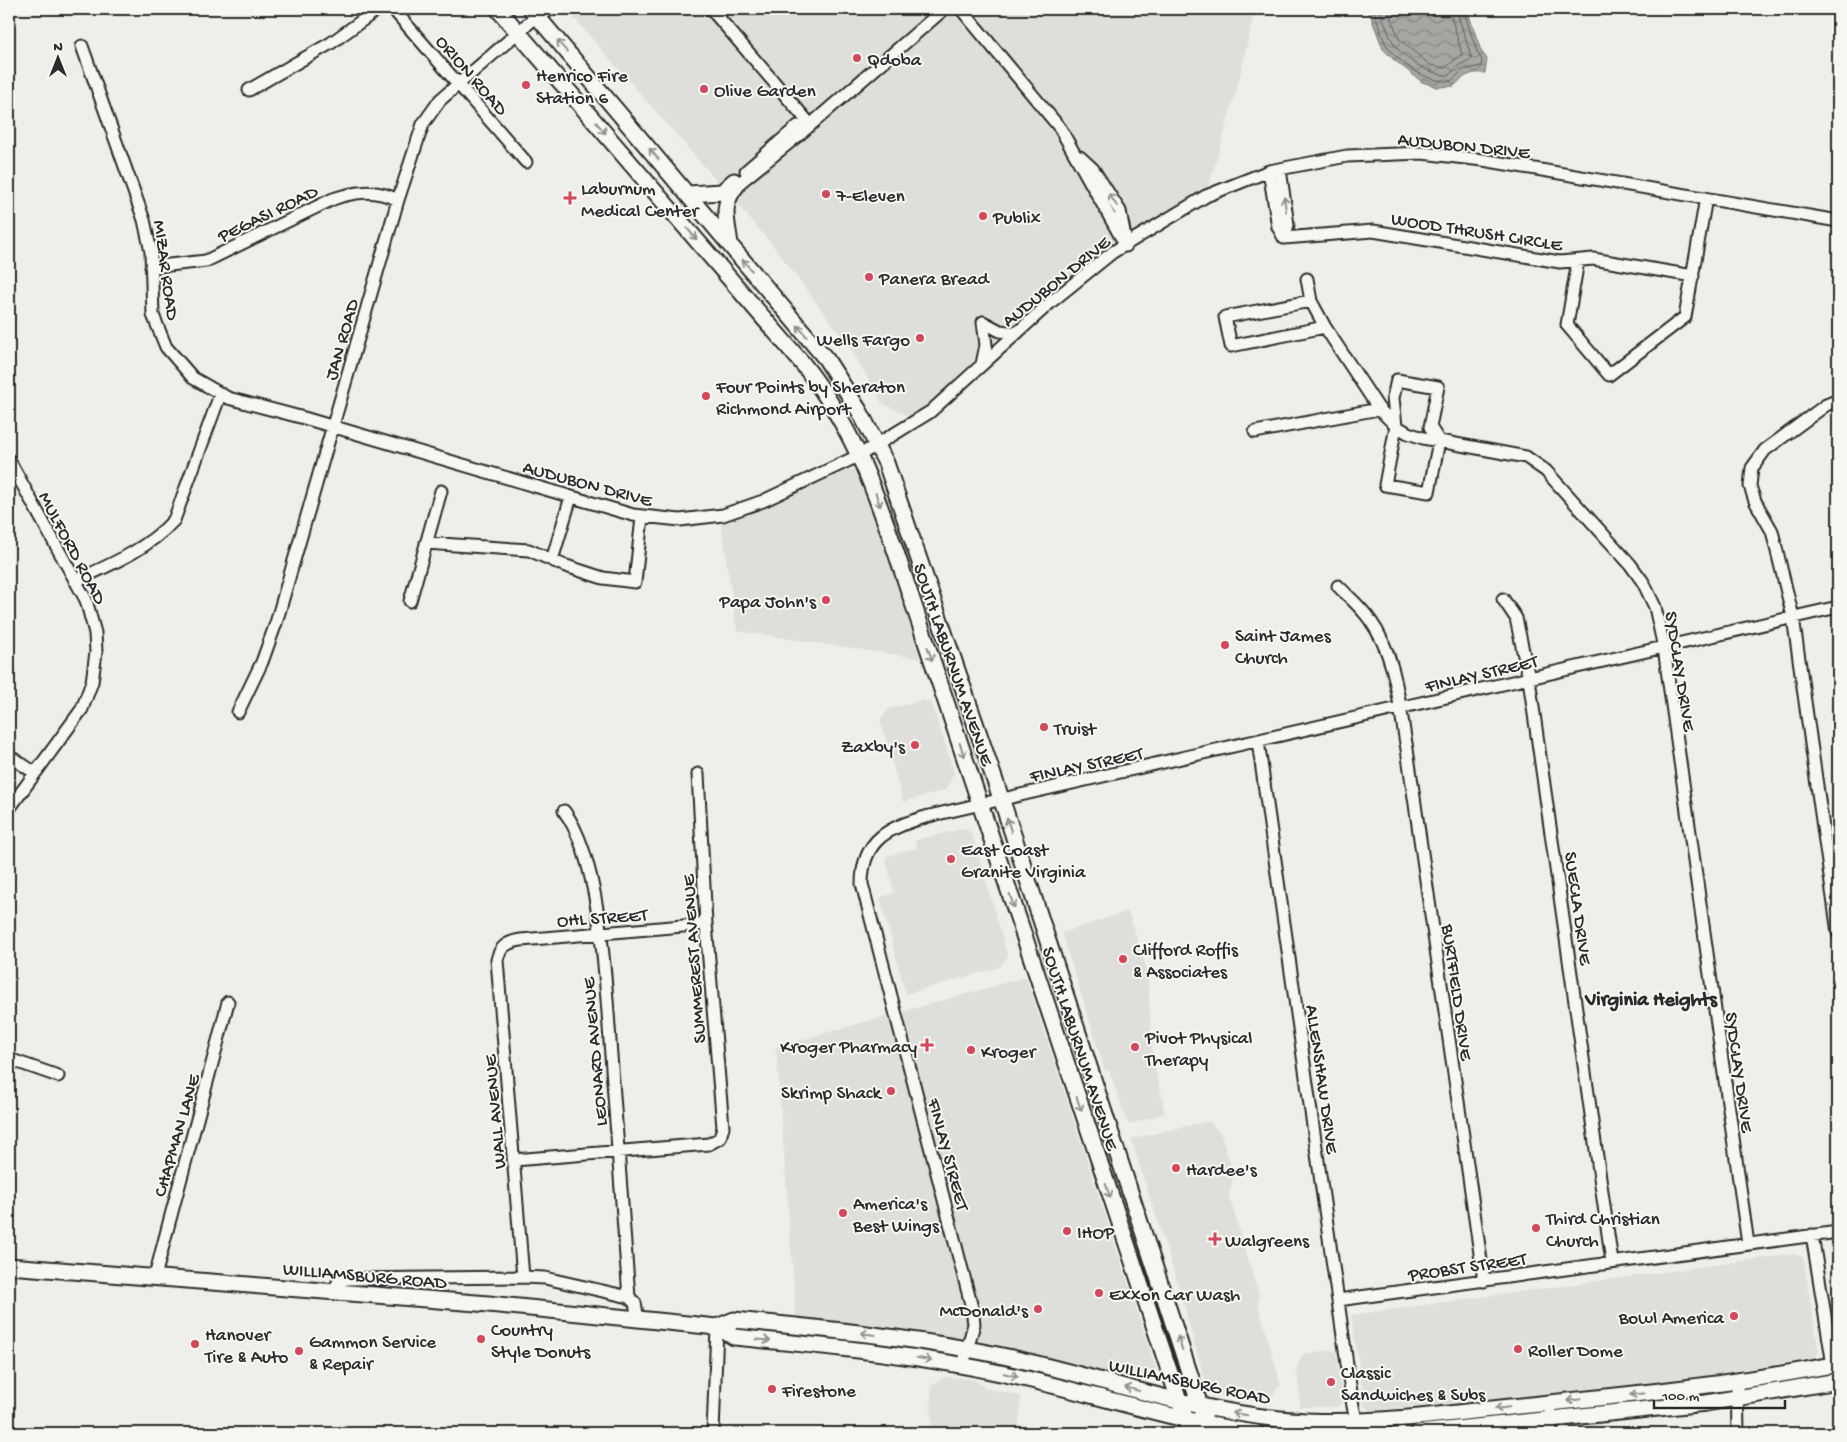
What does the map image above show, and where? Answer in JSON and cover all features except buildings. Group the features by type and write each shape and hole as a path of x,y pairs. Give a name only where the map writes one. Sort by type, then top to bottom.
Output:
{"main road":[{"name":"SOUTH LABURNUM AVENUE","path":"498,9 803,364 835,407 860,455 876,495 981,804 1187,1426"},
{"name":"SOUTH LABURNUM AVENUE","path":"536,11 835,372 876,444 896,488 1208,1429"},
{"path":"688,194 722,192 736,183"},
{"path":"730,245 725,209 729,195 736,183"},
{"name":"WILLIAMSBURG ROAD","path":"9,1266 333,1291 717,1327 734,1337 855,1349 963,1365 1040,1382 1187,1426 1256,1433"},
{"name":"WILLIAMSBURG ROAD","path":"717,1327 734,1320 872,1334 968,1349 1200,1406 1280,1419 1358,1427 1737,1382 1836,1364"},
{"path":"1418,1433 1551,1427 1738,1399 1838,1381"}],"street":[{"path":"249,90 331,43 378,9"},
{"name":"ORION ROAD","path":"393,9 526,162"},
{"name":"JAN ROAD","path":"238,712 262,662 276,623 398,200 416,143 428,116 440,100 518,33 536,11 552,9"},
{"path":"711,9 810,124"},
{"path":"736,183 800,134 944,9"},
{"path":"961,9 1060,128 1073,151 1093,169 1120,212 1126,246"},
{"name":"MIZAR ROAD","path":"82,46 139,205 151,252 153,315 166,348 193,378 220,395 333,427"},
{"name":"AUDUBON DRIVE","path":"333,427 642,517 680,520 723,515 763,501 860,455 930,412 1017,333 1113,252 1126,246 1206,196 1231,184 1275,170 1347,156 1422,153 1483,160 1838,221"},
{"name":"WOOD THRUSH CIRCLE","path":"1275,170 1278,227 1284,238 1373,232 1560,262 1593,259 1693,276"},
{"name":"PEGASI ROAD","path":"151,267 206,261 325,203 350,193 372,192 398,200"},
{"path":"1578,261 1567,325 1609,375 1685,317 1706,198"},
{"name":"SYDCLAY DRIVE","path":"1307,279 1311,301 1325,327 1379,409 1396,426 1423,438 1526,457 1546,472 1630,564 1643,582 1655,607 1664,648 1748,1244"},
{"path":"1311,301 1225,317 1231,346 1325,327"},
{"path":"982,364 986,345 983,322 1000,331 1017,333"},
{"path":"1397,380 1438,387 1430,428 1438,441 1429,492 1385,485 1396,426 1394,398 1397,380"},
{"path":"76,581 147,544 159,536 174,520 220,395"},
{"path":"1838,400 1826,405 1765,450 1757,458 1750,475 1752,494 1772,531 1778,550 1794,618 1838,933"},
{"path":"1255,432 1379,409"},
{"name":"MULFORD ROAD","path":"9,460 86,600 95,633 96,652 92,682 74,722 34,772 9,809"},
{"path":"410,601 441,491"},
{"path":"552,560 571,497"},
{"path":"426,543 529,550 604,578 635,582 642,517"},
{"name":"BURTFIELD DRIVE","path":"1338,586 1370,619 1386,648 1400,708 1484,1281"},
{"name":"SUECLA DRIVE","path":"1503,599 1516,618 1529,679 1612,1262"},
{"name":"FINLAY STREET","path":"963,1365 974,1324 972,1308 864,897 862,873 869,850 879,838 892,828 1000,799 1838,607"},
{"name":"ALLENSHAW DRIVE","path":"1258,741 1358,1427"},
{"path":"9,756 34,772"},
{"name":"SUMMEREST AVENUE","path":"619,1152 709,1144 718,1140 723,1127 706,924 698,774"},
{"name":"LEONARD AVENUE","path":"564,811 576,831 593,886 619,1152 629,1297 635,1303 638,1319"},
{"name":"OHL STREET","path":"503,947 509,942 521,940 706,924"},
{"name":"WALL AVENUE","path":"503,947 497,960 523,1277"},
{"name":"CHAPMAN LANE","path":"155,1277 228,1002"},
{"path":"9,1059 58,1076"},
{"path":"514,1160 619,1152"},
{"name":"PROBST STREET","path":"1338,1300 1838,1232"},
{"path":"1812,1235 1836,1364"},
{"path":"333,1291 339,1281 347,1279 523,1277 545,1278 629,1297"},
{"path":"713,1433 717,1327"},
{"path":"1737,1382 1738,1433"},
{"path":"1550,1403 1551,1427"}],"shaded area":[{"path":"566,9 1255,9 1240,77 1206,196 1126,246 917,420 882,403 849,346 771,243"},
{"path":"844,469 856,470 862,478 923,659 737,631 721,524"},
{"path":"923,700 932,704 954,772 946,790 903,802 880,719 889,709"},
{"path":"965,828 972,834 1008,956 1000,967 906,994 880,898 894,893 886,859 887,856 917,848 915,840"},
{"path":"1128,911 1147,970 1153,1059 1165,1113 1128,1125 1109,1070 1105,1071 1062,933"},
{"path":"1026,977 1156,1368 1154,1376 1142,1381 970,1352 797,1330 776,1047"},
{"path":"1209,1121 1220,1132 1234,1174 1229,1196 1259,1295 1258,1304 1281,1385 1268,1399 1252,1401 1214,1394 1206,1384 1175,1275 1131,1139"},
{"path":"1794,1254 1803,1257 1819,1352 1814,1358 1696,1378 1371,1411 1365,1407 1351,1315"},
{"path":"1334,1350 1337,1354 1342,1402 1336,1407 1300,1407 1297,1366 1303,1354"},
{"path":"945,1377 973,1379 985,1388 1021,1396 1018,1433 932,1433 931,1386"}],"water":[{"path":"1368,9 1467,9 1481,51 1487,59 1485,73 1468,75 1454,86 1437,87 1422,82 1383,49"}],"place":[{"name":"Qdoba","path":"857,58"},
{"name":"Henrico Fire Station 6","path":"526,85"},
{"name":"Olive Garden","path":"704,89"},
{"name":"7-Eleven","path":"826,194"},
{"name":"Laburnum Medical Center","path":"570,198"},
{"name":"Publix","path":"983,216"},
{"name":"Panera Bread","path":"869,277"},
{"name":"Wells Fargo","path":"920,338"},
{"name":"Four Points by Sheraton Richmond Airport","path":"706,396"},
{"name":"Papa John's","path":"826,600"},
{"name":"Saint James Church","path":"1225,645"},
{"name":"Truist","path":"1044,727"},
{"name":"Zaxby's","path":"915,745"},
{"name":"East Coast Granite Virginia","path":"951,859"},
{"name":"Clifford Roffis & Associates","path":"1123,959"},
{"name":"Kroger Pharmacy","path":"927,1045"},
{"name":"Pivot Physical Therapy","path":"1135,1047"},
{"name":"Kroger","path":"971,1050"},
{"name":"Skrimp Shack","path":"891,1091"},
{"name":"Hardee's","path":"1176,1168"},
{"name":"America's Best Wings","path":"843,1213"},
{"name":"Third Christian Church","path":"1536,1228"},
{"name":"IHOP","path":"1067,1231"},
{"name":"Walgreens","path":"1215,1239"},
{"name":"Exxon Car Wash","path":"1099,1293"},
{"name":"McDonald's","path":"1038,1309"},
{"name":"Bowl America","path":"1734,1316"},
{"name":"Country Style Donuts","path":"481,1339"},
{"name":"Hanover Tire & Auto","path":"195,1344"},
{"name":"Roller Dome","path":"1518,1349"},
{"name":"Gammon Service & Repair","path":"299,1351"},
{"name":"Classic Sandwiches & Subs","path":"1331,1382"},
{"name":"Firestone","path":"772,1389"}],"district":[{"name":"Virginia Heights","path":"1651,998"}]}
